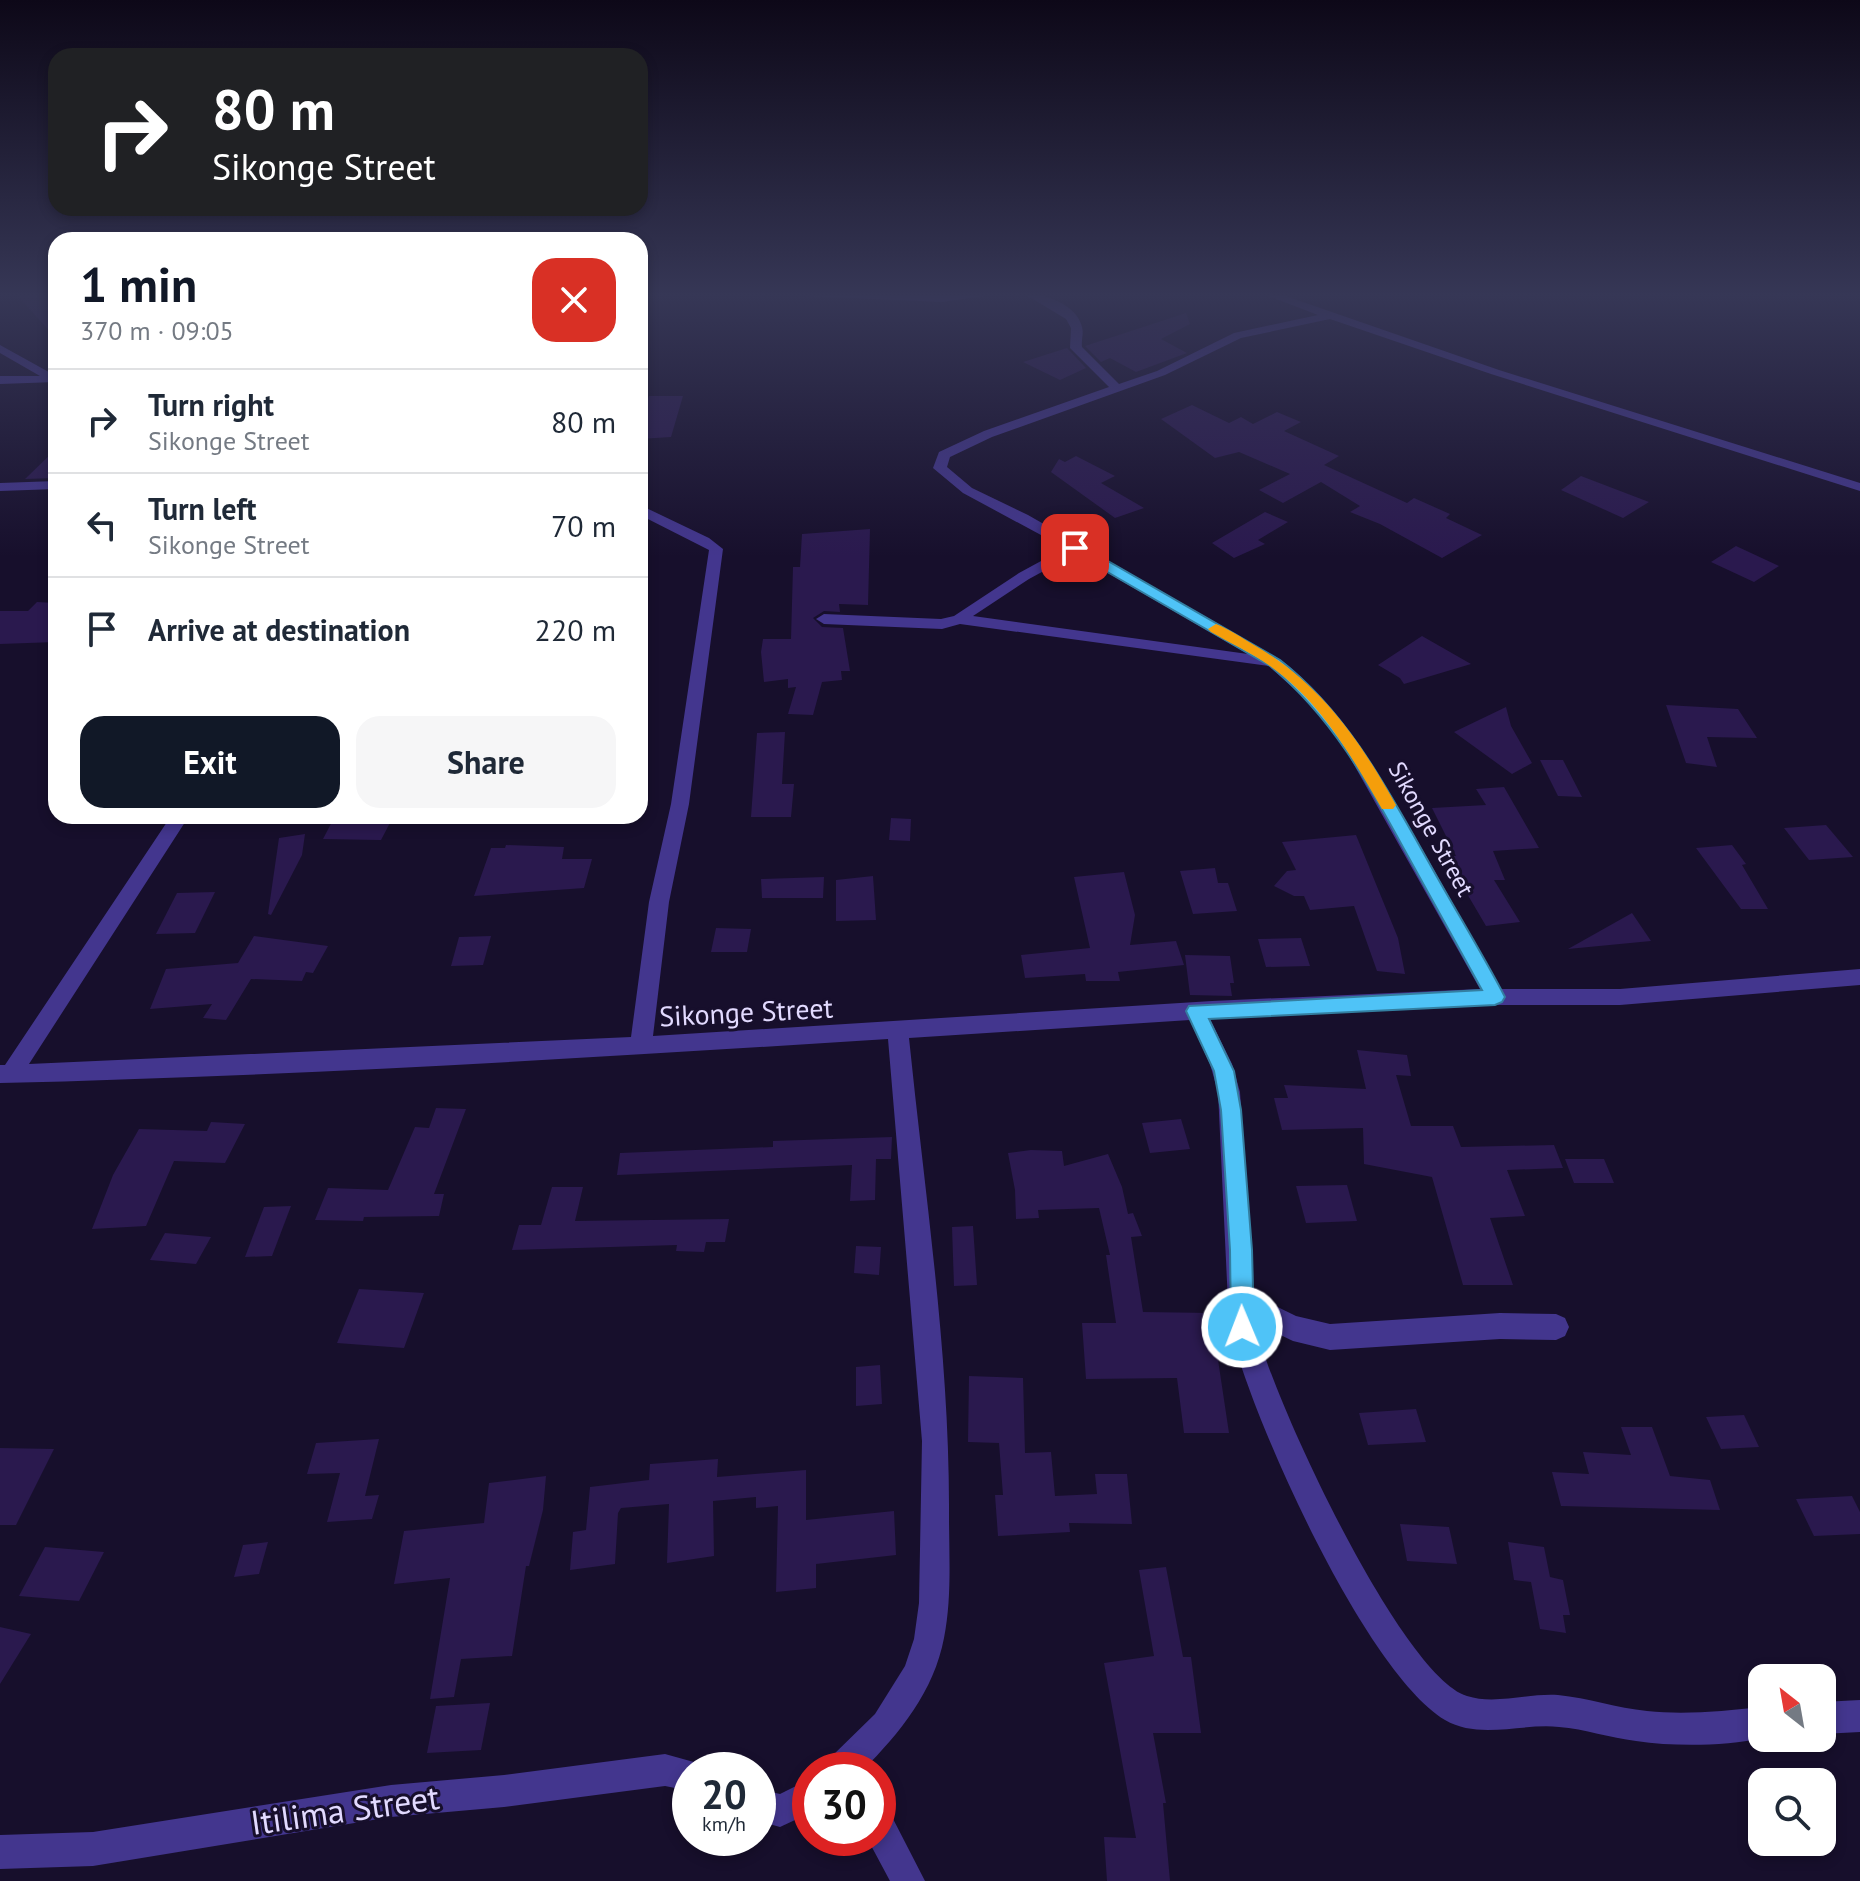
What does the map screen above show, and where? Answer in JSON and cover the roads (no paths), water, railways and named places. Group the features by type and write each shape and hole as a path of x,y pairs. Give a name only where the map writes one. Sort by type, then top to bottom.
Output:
{"street":[{"path":"1109,381 1116,388"},
{"name":"Sikonge Street","path":"1137,381 988,434 940,459 940,468 946,475 1275,663 1304,686 1332,717 1371,774 1495,997"},
{"path":"1523,381 1860,487"},
{"path":"0,487 48,485"},
{"path":"641,1046 659,902 680,804 716,549 710,543 669,527 648,514"},
{"path":"824,619 942,624 959,619 1024,576 1075,548"},
{"path":"959,619 1275,663"},
{"path":"6,1074 175,824"},
{"name":"Sikonge Street","path":"6,1074 130,1071 641,1046 1196,1011 1495,997 1620,997 1860,977"},
{"path":"1196,1011 1224,1071 1231,1110 1242,1327 1263,1397 1314,1504 1387,1635 1416,1676 1435,1696 1458,1710 1484,1713 1556,1711 1646,1727 1693,1729 1748,1724"},
{"path":"858,1752 886,1725 918,1674 929,1639 934,1603 936,1441 898,1032"},
{"path":"1242,1303 1293,1328 1330,1337 1500,1326 1556,1327"},
{"path":"1836,1717 1860,1716"},
{"name":"Itilima Street","path":"0,1852 93,1849 391,1801 672,1771"},
{"path":"895,1856 908,1881"}]}
